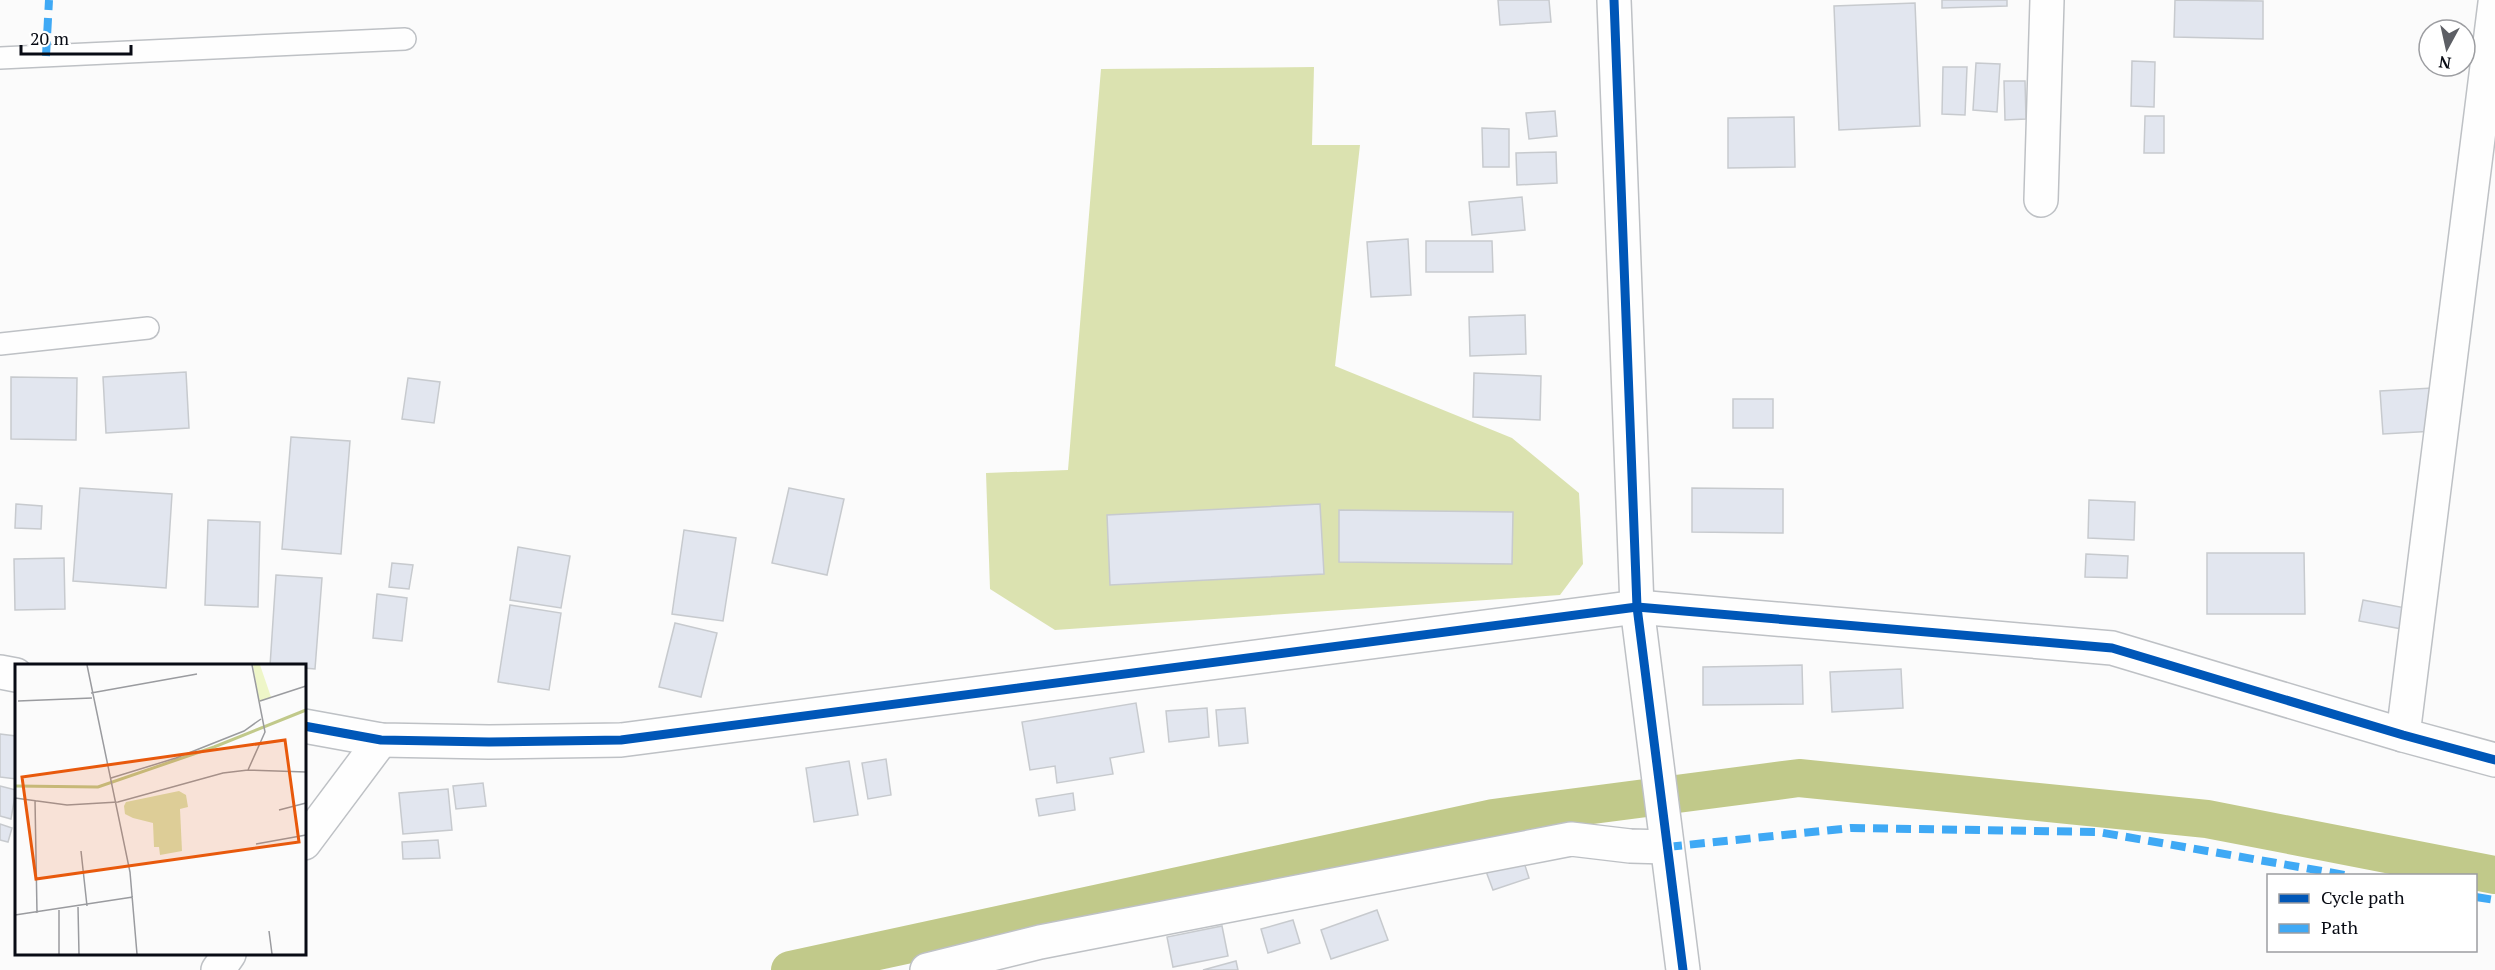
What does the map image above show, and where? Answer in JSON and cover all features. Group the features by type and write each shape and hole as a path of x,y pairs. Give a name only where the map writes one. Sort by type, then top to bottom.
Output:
{"street":[{"path":"1614,0 1637,607 1683,970"},
{"path":"2041,200 2047,0"},
{"path":"2403,735 2495,3"},
{"path":"306,726 381,740 489,742 621,740 1637,607 2112,648 2403,735 2495,760"},
{"path":"0,672 15,675"},
{"path":"306,840 381,740"},
{"path":"927,970 1040,942 1571,839 1630,846 1665,836"},
{"path":"218,970 228,955"}],"lane":[{"path":"0,58 405,39"},
{"path":"0,344 148,328"}],"green space":[{"path":"1314,67 1312,145 1360,145 1335,366 1512,438 1579,493 1583,564 1560,595 1055,630 990,589 986,473 1068,470 1101,69"}],"building":[{"path":"1498,0 1549,0 1551,22 1500,25"},
{"path":"1942,0 2007,0 2007,6 1942,8"},
{"path":"2175,0 2263,1 2263,39 2174,37"},
{"path":"1915,3 1920,126 1839,130 1834,6"},
{"path":"2132,61 2155,62 2154,107 2131,106"},
{"path":"1976,63 2000,64 1997,112 1973,110"},
{"path":"1943,67 1967,67 1965,115 1942,114"},
{"path":"2004,81 2025,81 2026,119 2005,120"},
{"path":"1555,111 1557,136 1529,139 1526,113"},
{"path":"2145,116 2164,116 2164,153 2144,153"},
{"path":"1794,117 1795,167 1728,168 1728,118"},
{"path":"1482,128 1509,129 1509,167 1483,167"},
{"path":"1556,152 1557,183 1517,185 1516,153"},
{"path":"1522,197 1525,230 1472,235 1469,202"},
{"path":"1408,239 1411,295 1371,297 1367,242"},
{"path":"1426,241 1492,241 1493,272 1426,272"},
{"path":"1525,315 1526,354 1470,356 1469,317"},
{"path":"186,372 189,428 106,433 103,377"},
{"path":"1474,373 1541,376 1540,420 1473,417"},
{"path":"11,377 77,378 76,440 11,439"},
{"path":"408,378 440,382 434,423 402,419"},
{"path":"2432,388 2435,431 2383,434 2380,391"},
{"path":"1733,399 1773,399 1773,428 1733,428"},
{"path":"291,437 350,441 341,554 282,549"},
{"path":"80,488 172,494 166,588 73,581"},
{"path":"789,488 844,499 827,575 772,563"},
{"path":"1692,488 1783,489 1783,533 1692,532"},
{"path":"2089,500 2135,502 2134,540 2088,538"},
{"path":"16,504 42,506 41,529 15,528"},
{"path":"1320,504 1324,574 1110,585 1107,515"},
{"path":"1339,510 1513,512 1512,564 1339,562"},
{"path":"208,520 260,522 258,607 205,605"},
{"path":"684,530 736,538 723,621 672,614"},
{"path":"518,547 570,556 561,608 510,600"},
{"path":"2207,553 2304,553 2305,614 2207,614"},
{"path":"2086,554 2128,556 2127,578 2085,577"},
{"path":"64,558 65,609 15,610 14,559"},
{"path":"392,563 413,565 409,589 389,587"},
{"path":"276,575 322,578 315,669 306,668 306,664 270,664"},
{"path":"377,594 407,598 402,641 373,638"},
{"path":"2363,600 2411,609 2407,630 2359,621"},
{"path":"510,605 561,613 549,690 498,682"},
{"path":"675,623 717,633 701,697 659,687"},
{"path":"1802,665 1803,704 1703,705 1703,667"},
{"path":"1901,669 1903,708 1832,712 1830,672"},
{"path":"1136,703 1144,752 1110,758 1113,774 1057,783 1055,766 1030,770 1022,722"},
{"path":"1207,708 1209,737 1169,742 1166,711"},
{"path":"1245,708 1248,743 1219,746 1216,710"},
{"path":"0,734 15,736 15,779 0,777"},
{"path":"886,759 891,795 868,799 862,763"},
{"path":"849,761 858,815 814,822 806,768"},
{"path":"483,783 486,806 456,809 453,786"},
{"path":"0,786 15,790 11,819 0,816"},
{"path":"448,789 452,830 403,834 399,793"},
{"path":"1073,793 1075,810 1039,816 1036,799"},
{"path":"0,824 12,828 8,842 0,840"},
{"path":"438,840 440,858 403,859 402,842"},
{"path":"1521,853 1529,878 1493,890 1484,866"},
{"path":"1377,910 1388,940 1331,959 1321,930"},
{"path":"1293,920 1300,943 1268,953 1261,929"},
{"path":"1222,926 1228,956 1173,967 1167,937"},
{"path":"1236,961 1238,970 1203,970"}],"waterway":[{"path":"790,970 1493,818 1799,778 2207,819 2495,875"}],"marked path":[{"path":"46,56 49,0"},
{"path":"1667,847 1851,828 2098,832 2340,874"},
{"path":"2477,897 2495,900"}],"cycle path":[{"path":"1614,0 1637,607 1683,970"},
{"path":"306,726 381,740 489,742 621,740 1637,607 2112,648 2403,735 2495,760"}]}
